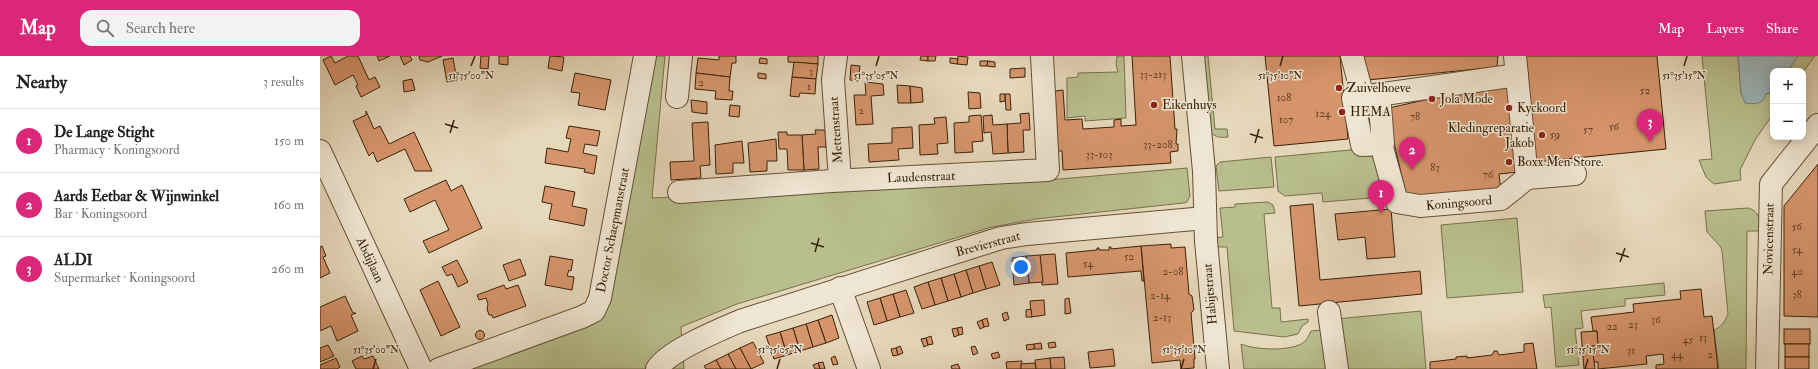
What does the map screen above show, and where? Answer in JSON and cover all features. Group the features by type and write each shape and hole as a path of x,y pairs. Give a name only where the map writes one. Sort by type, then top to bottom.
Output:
{"street":[{"name":"Doctor Schaepmanstraat","path":"440,369 582,317 594,311 600,298 645,56"},
{"path":"677,97 681,56"},
{"name":"Mettenstraat","path":"836,56 833,80 840,180"},
{"name":"Laudenstraat","path":"679,192 840,180 1048,170 1042,56"},
{"path":"1193,56 1204,171 1205,218"},
{"name":"Koningsoord","path":"1352,56 1371,95 1383,143 1381,144 1397,202 1420,206 1501,199 1527,178"},
{"path":"1371,95 1516,66 1527,178 1575,174"},
{"name":"Novicenstraat","path":"1767,369 1771,184 1818,126"},
{"name":"Abdijlaan","path":"320,151 421,369"},
{"name":"Brevierstraat","path":"656,369 676,353 707,336 740,321 1001,238 1027,234 1205,218"},
{"name":"Habijtstraat","path":"1205,218 1218,369"},
{"path":"840,288 869,369"},
{"path":"1329,312 1337,369"}],"green space":[{"path":"655,56 665,56 652,198 1025,182 1187,168 1190,196 1187,202 1183,203 1036,219 992,227 737,304 681,327 684,369 454,369 598,313"},
{"path":"1117,56 1124,56 1126,118 1085,121 1085,116 1067,118 1067,78 1078,77 1078,73 1118,72 1116,64"},
{"path":"1201,56 1208,56 1215,129 1227,129 1228,137 1216,136 1208,129"},
{"path":"1702,56 1738,56 1741,93 1770,93 1770,118 1755,140 1740,170 1741,180 1714,184 1706,177 1699,160 1712,159"},
{"path":"1798,56 1815,56 1806,68 1790,68"},
{"path":"1372,148 1383,197 1323,202 1322,193 1285,196 1278,191 1275,157"},
{"path":"1271,157 1274,187 1219,191 1216,166 1220,162"},
{"path":"1268,202 1273,205 1275,213 1264,214 1272,308 1280,308 1281,322 1308,319 1308,322 1302,326 1298,334 1284,337 1234,331 1227,247 1214,247 1213,238 1223,237 1220,208 1235,207 1235,204"},
{"path":"1748,208 1755,211 1757,214 1760,231 1747,231 1746,369 1719,369 1714,330 1723,324 1728,314 1722,250 1707,232 1705,211"},
{"path":"1517,218 1523,292 1447,298 1441,225"},
{"path":"1664,283 1665,295 1625,299 1625,306 1581,311 1583,328 1575,329 1579,365 1556,367 1551,307 1545,308 1543,295"},
{"path":"1421,311 1426,369 1343,369 1336,319"},
{"path":"1323,330 1329,369 1244,369 1241,344 1255,348 1282,349 1298,345 1305,341 1311,331"}],"water":[{"path":"1738,56 1798,56 1790,68 1770,68 1770,93 1766,94 1765,98 1761,102 1752,104 1745,103 1741,93"}],"building":[{"path":"331,56 335,63 348,56 358,56 369,80 375,77 380,87 361,97 356,86 358,85 353,75 335,85 323,60"},
{"path":"377,56 390,56 379,61"},
{"path":"400,56 410,56 412,60 404,65"},
{"path":"419,56 442,56 428,62 420,60"},
{"path":"481,56 489,56 488,69 480,68"},
{"path":"499,56 508,56 508,65 499,64"},
{"path":"550,56 564,57 562,71 548,68"},
{"path":"719,56 736,56 736,63 732,63 730,77 696,73 698,58 719,60"},
{"path":"788,56 818,56 818,64 788,62"},
{"path":"921,56 928,56 928,61 920,60"},
{"path":"928,56 936,56 935,61 928,61"},
{"path":"958,56 968,57 967,65 957,64"},
{"name":"Eikenhuys","path":"1132,56 1170,56 1175,129 1177,129 1176,144 1178,144 1178,151 1170,152 1171,163 1063,170 1062,151 1058,151 1055,91 1063,90 1065,120 1082,119 1083,129 1114,127 1114,120 1121,119 1121,126 1136,125"},
{"path":"1265,56 1340,56 1348,139 1274,146"},
{"path":"1362,56 1498,56 1497,67 1368,80"},
{"path":"1525,56 1657,56 1666,149 1535,162"},
{"path":"453,58 457,80 447,82 443,60"},
{"path":"760,58 767,59 767,64 759,63"},
{"path":"950,58 958,59 957,64 950,63"},
{"path":"980,61 988,61 987,66 980,66"},
{"path":"988,61 995,62 995,67 987,66"},
{"path":"794,62 818,64 816,79 792,77"},
{"path":"851,65 860,66 858,81 850,80"},
{"path":"1025,68 1025,77 1010,78 1010,69"},
{"path":"575,73 611,80 605,110 578,105 580,93 571,92"},
{"path":"696,73 730,77 729,91 733,91 732,100 715,99 716,91 695,89"},
{"path":"758,73 766,74 766,79 758,78"},
{"path":"792,77 816,79 815,94 800,93 799,97 790,96"},
{"path":"412,79 415,90 404,92 403,81"},
{"path":"865,82 883,84 884,95 871,96 873,124 856,125 854,95 866,95"},
{"path":"897,85 910,86 911,103 898,103"},
{"path":"910,86 922,88 923,102 911,103"},
{"path":"1509,86 1518,172 1499,174 1501,192 1407,198 1392,134 1389,108 1469,90"},
{"path":"968,92 980,93 981,108 969,109"},
{"path":"1000,94 1005,94 1005,101 1000,102"},
{"path":"1005,94 1010,94 1011,110 1006,110"},
{"path":"691,100 707,102 707,114 692,112"},
{"path":"730,105 740,106 739,117 729,116"},
{"path":"366,111 374,129 380,126 389,144 414,132 432,171 415,171 405,149 377,162 373,152 369,156 353,121 366,115"},
{"path":"1029,113 1030,130 1023,130 1024,152 1008,153 1007,124 1021,123 1020,114"},
{"path":"981,115 983,141 972,142 973,152 955,153 954,123 969,122 969,116"},
{"path":"992,115 993,125 1007,124 1008,153 993,154 991,132 984,133 983,116"},
{"path":"946,117 948,143 937,144 938,154 920,155 919,125 935,124 934,118"},
{"path":"708,122 710,165 700,166 701,178 671,180 670,162 694,161 692,123"},
{"path":"569,126 600,131 597,146 585,144 583,153 597,156 594,174 584,172 585,169 545,163 547,148 568,152 571,139 566,138"},
{"path":"912,127 913,148 898,149 899,160 869,162 868,144 892,143 892,128"},
{"path":"815,130 825,130 826,147 818,147 819,169 804,170 802,135 816,134"},
{"path":"778,132 787,132 787,135 802,135 804,170 788,170 787,149 779,149"},
{"path":"776,139 777,161 767,161 767,171 750,172 748,143"},
{"path":"742,141 744,163 733,163 733,173 716,174 715,145"},
{"path":"1818,164 1818,317 1784,316 1784,206"},
{"path":"446,180 451,191 462,185 482,228 429,253 423,241 449,230 435,200 410,212 404,199"},
{"path":"545,186 575,192 572,206 587,209 584,226 549,219 552,204 542,202"},
{"path":"1313,204 1320,280 1420,271 1422,294 1299,306 1290,206"},
{"path":"1391,209 1395,257 1367,259 1365,237 1338,240 1335,214"},
{"path":"1171,244 1171,248 1185,247 1189,294 1192,296 1194,310 1191,313 1195,359 1194,368 1181,369 1180,360 1152,363 1141,246"},
{"path":"322,246 326,256 323,257 330,273 320,278 320,247"},
{"path":"1141,246 1144,281 1142,281 1141,271 1068,277 1066,253 1097,250 1097,248 1099,248 1099,250 1109,250 1109,247 1111,247 1111,249"},
{"path":"1055,254 1058,284 1042,285 1040,255"},
{"path":"1040,255 1043,282 1029,283 1026,256"},
{"path":"550,256 573,260 571,271 569,270 567,276 574,277 572,290 545,285"},
{"path":"1026,256 1029,283 1014,285 1012,258"},
{"path":"520,259 526,275 509,281 503,265"},
{"path":"457,260 468,282 458,287 452,274 447,276 442,267"},
{"path":"992,262 1000,285 986,289 979,266"},
{"path":"979,266 986,289 973,293 966,270"},
{"path":"966,270 973,293 961,297 954,274"},
{"path":"954,274 961,297 948,301 941,278"},
{"path":"941,278 948,301 935,305 928,282"},
{"path":"438,281 460,327 441,336 420,290"},
{"path":"928,282 935,305 922,309 914,287"},
{"path":"504,285 506,289 518,285 526,306 493,318 492,315 489,315 486,298 479,300 477,295"},
{"path":"1701,289 1704,317 1712,316 1718,369 1656,369 1656,365 1664,364 1663,354 1646,356 1647,364 1598,369 1598,362 1594,362 1592,346 1598,346 1597,331 1593,331 1591,317 1634,312 1633,304 1681,299 1680,291"},
{"path":"906,290 914,313 900,317 893,294"},
{"path":"893,294 900,317 887,321 880,298"},
{"path":"345,296 353,313 356,313 351,315 358,331 337,341 331,326 320,331 320,307"},
{"path":"880,298 887,321 874,325 867,302"},
{"path":"1069,298 1071,313 1065,314 1065,299"},
{"path":"1044,300 1045,315 1031,317 1030,301"},
{"path":"1031,309 1032,317 1026,317 1026,310"},
{"path":"1007,312 1009,319 1004,321 1002,314"},
{"path":"832,315 839,338 826,343 818,320"},
{"path":"987,318 989,326 984,327 982,320"},
{"path":"818,320 826,343 813,347 806,324"},
{"path":"982,320 984,327 980,329 977,322"},
{"path":"806,324 813,347 800,351 793,328"},
{"path":"962,327 963,334 959,335 957,328"},
{"path":"793,328 800,351 787,355 780,332"},
{"path":"957,328 959,335 954,337 952,329"},
{"path":"1784,329 1810,329 1810,344 1784,344"},
{"path":"480,330 485,335 480,340 475,335"},
{"path":"1597,331 1598,346 1592,346 1595,369 1584,369 1581,332"},
{"path":"780,332 787,355 774,359 766,336"},
{"path":"931,336 933,344 928,345 926,338"},
{"path":"926,338 928,345 924,347 921,339"},
{"path":"753,342 764,363 751,369 740,348"},
{"path":"1055,342 1056,347 1049,348 1048,343"},
{"path":"1041,343 1042,349 1034,349 1034,344"},
{"path":"1533,343 1537,369 1430,369 1430,362 1456,359 1456,357 1467,356 1467,358 1492,355 1494,351 1497,351 1499,355 1524,352 1524,344"},
{"path":"1034,344 1034,349 1027,350 1026,345"},
{"path":"1785,344 1809,344 1809,357 1785,357"},
{"path":"328,345 334,356 320,362 320,348"},
{"path":"900,346 903,353 898,355 896,348"},
{"path":"975,346 978,353 973,355 971,347"},
{"path":"740,348 751,369 736,369 728,354"},
{"path":"896,348 898,355 893,356 891,349"},
{"path":"1113,349 1115,366 1090,368 1088,352"},
{"path":"998,352 1000,357 993,359 991,354"},
{"path":"728,354 736,369 721,369 716,360"},
{"path":"362,356 364,359 373,356 379,369 356,369 352,361"},
{"path":"835,356 838,364 833,365 831,358"},
{"path":"1064,357 1065,369 1051,369 1050,358"},
{"path":"1785,357 1809,357 1809,369 1785,369"},
{"path":"336,358 340,367 337,369 320,369 320,365"},
{"path":"1050,358 1051,369 1036,369 1035,360"},
{"path":"716,360 721,369 706,369 704,366"},
{"path":"1022,361 1021,369 1007,369 1006,362"},
{"path":"823,362 825,369 820,369 818,363"},
{"path":"818,363 820,369 815,369 813,365"},
{"path":"1035,363 1036,369 1021,369 1021,364"},
{"path":"958,364 960,369 952,369 951,366"}],"place":[{"name":"Zuivelhoeve","path":"1339,88"},
{"name":"Jola Mode","path":"1432,99"},
{"name":"Eikenhuys","path":"1154,105"},
{"name":"Kyckoord","path":"1509,108"},
{"name":"HEMA","path":"1342,112"},
{"name":"Kledingreparatie Jakob","path":"1542,135"},
{"name":"ALDI","path":"1650,142"},
{"name":"Boxx Men Store.","path":"1509,162"},
{"name":"Aards Eetbar & Wijnwinkel","path":"1412,170"},
{"name":"De Lange Stight","path":"1381,213"}]}
